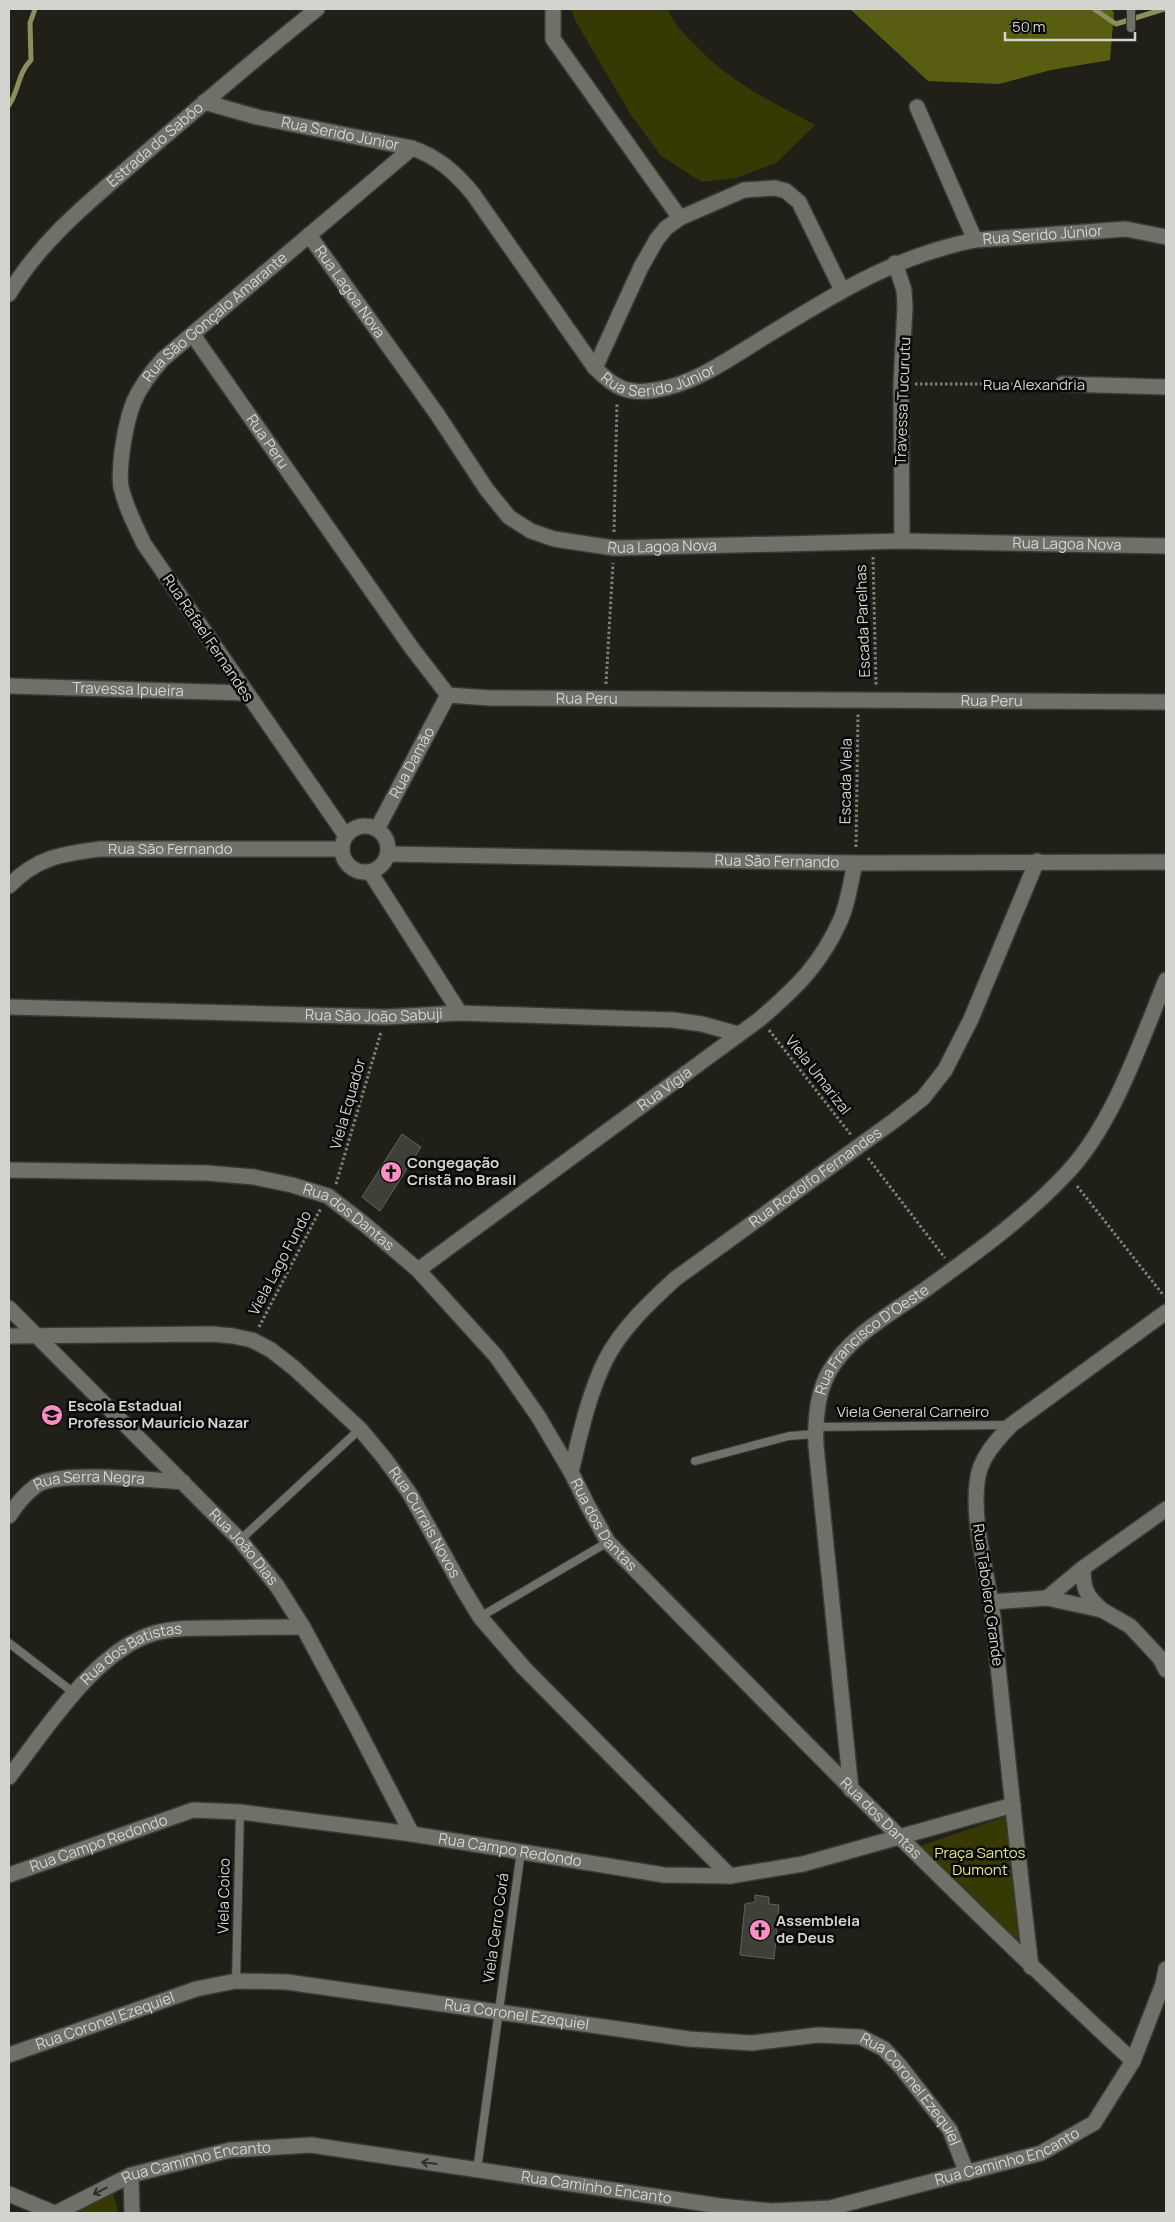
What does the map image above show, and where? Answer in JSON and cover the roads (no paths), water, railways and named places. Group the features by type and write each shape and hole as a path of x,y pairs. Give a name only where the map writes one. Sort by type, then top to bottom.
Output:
{"street":[{"name":"Estrada do Sabôo","path":"9,294 17,280 44,246 77,213 204,102 317,9"},
{"path":"553,9 553,39 680,218"},
{"name":"Rua Serido Júnior","path":"204,102 257,117 412,148 428,153 459,177 595,368 618,388 636,392 656,390 686,381 715,367 842,290 895,263 952,244 975,240 1126,229 1166,237"},
{"path":"916,107 975,240"},
{"name":"Rua São Gonçalo Amarante","path":"126,422 135,397 146,379 163,359 412,148"},
{"path":"595,368 641,267 666,228 680,218 744,190 760,188 786,191 799,202 808,217 842,290"},
{"name":"Rua Lagoa Nova","path":"309,235 437,414 487,490 509,517 531,531 554,539 614,548 902,541 1166,546"},
{"name":"Travessa Tucurutu","path":"895,263 904,290 905,307 901,384 902,541"},
{"name":"Rua Peru","path":"193,335 411,647 448,695 490,698 1166,702"},
{"name":"Rua Alexandria","path":"1062,384 1166,387"},
{"name":"Rua Rafael Fernandes","path":"126,422 121,484 128,511 144,544 245,693 343,843"},
{"name":"Travessa Ipueira","path":"9,686 245,693"},
{"name":"Rua Damão","path":"377,829 448,695"},
{"path":"366,826 377,829 385,838 388,854 381,866 370,872 362,872 350,867 342,856 343,843 358,827 366,826"},
{"name":"Rua São Fernando","path":"9,886 17,878 34,867 60,854 100,849 343,843"},
{"name":"Rua São Fernando","path":"388,854 855,863 1166,862"},
{"name":"Rua Rodolfo Fernandes","path":"571,1472 593,1392 606,1360 622,1335 646,1306 675,1279 923,1098 945,1070 971,1019 1037,861"},
{"name":"Rua Vigia","path":"418,1270 760,1019 810,972 823,953 842,917 855,863"},
{"path":"370,872 460,1013"},
{"name":"Rua Francisco D'Oeste","path":"851,1790 815,1430 820,1397 828,1374 841,1353 953,1270 1035,1204 1067,1174 1089,1144 1125,1080 1166,980"},
{"name":"Rua São João Sabuji","path":"9,1007 386,1016 460,1013 673,1020 702,1024 738,1034"},
{"name":"Rua dos Dantas","path":"9,1170 207,1173 254,1177 292,1185 328,1196 363,1223 418,1270 496,1356 538,1416 571,1472 608,1542 851,1790 1031,1967 1133,2061"},
{"name":"Rua João Dias","path":"9,1308 240,1540 277,1586 303,1627 412,1834"},
{"name":"Rua Tabolero Grande","path":"1031,1967 991,1602 977,1523 977,1481 981,1464 991,1446 1011,1426 1166,1312"},
{"name":"Rua Currais Novos","path":"9,1336 212,1334 252,1340 271,1350 294,1368 360,1429 385,1459 410,1494 480,1617 524,1668 730,1876"},
{"name":"Rua Serra Negra","path":"9,1516 15,1506 38,1484 61,1478 183,1482"},
{"path":"1047,1598 1083,1568 1166,1509"},
{"path":"1083,1568 1083,1582 1088,1598 1102,1610 1130,1626 1160,1658 1166,1670"},
{"path":"991,1602 1047,1598 1102,1610"},
{"name":"Rua dos Batistas","path":"9,1777 74,1693 108,1658 130,1642 155,1633 181,1629 303,1627"},
{"name":"Rua Campo Redondo","path":"9,1875 193,1810 240,1812 412,1834 521,1850 664,1875 730,1876 803,1864 1013,1805"},
{"name":"Rua Caminho Encanto","path":"55,2213 131,2175 230,2150 311,2145 728,2206 772,2211 831,2211 1041,2153 1094,2122 1133,2061 1163,1984 1166,1969"},
{"name":"Rua Coronel Ezequiel","path":"9,2055 196,1989 236,1981 287,1982 498,2010 689,2039 752,2043 818,2035 861,2037 884,2050 900,2066 950,2130 967,2173"},
{"path":"131,2175 132,2213"},
{"path":"9,2194 55,2213"}],"lane":[{"path":"1131,9 1131,28"},
{"name":"Viela General Carneiro","path":"696,1461 815,1430 1011,1426"},
{"path":"240,1540 360,1429"},
{"path":"480,1617 608,1542"},
{"path":"9,1644 74,1693"},
{"name":"Viela Coico","path":"236,1981 240,1812"},
{"name":"Viela Cerro Corá","path":"477,2170 521,1850"}],"waterway":[{"path":"9,105 23,70 31,60 30,23 35,9"},
{"path":"1094,9 1116,24 1164,9"}],"place":[{"name":"Congegação Cristã no Brasil","path":"391,1172"},
{"name":"Escola Estadual Professor Maurício Nazar","path":"52,1415"},
{"name":"Assembleia de Deus","path":"760,1930"}],"park label":[{"name":"Praça Santos Dumont","path":"980,1862"}]}
